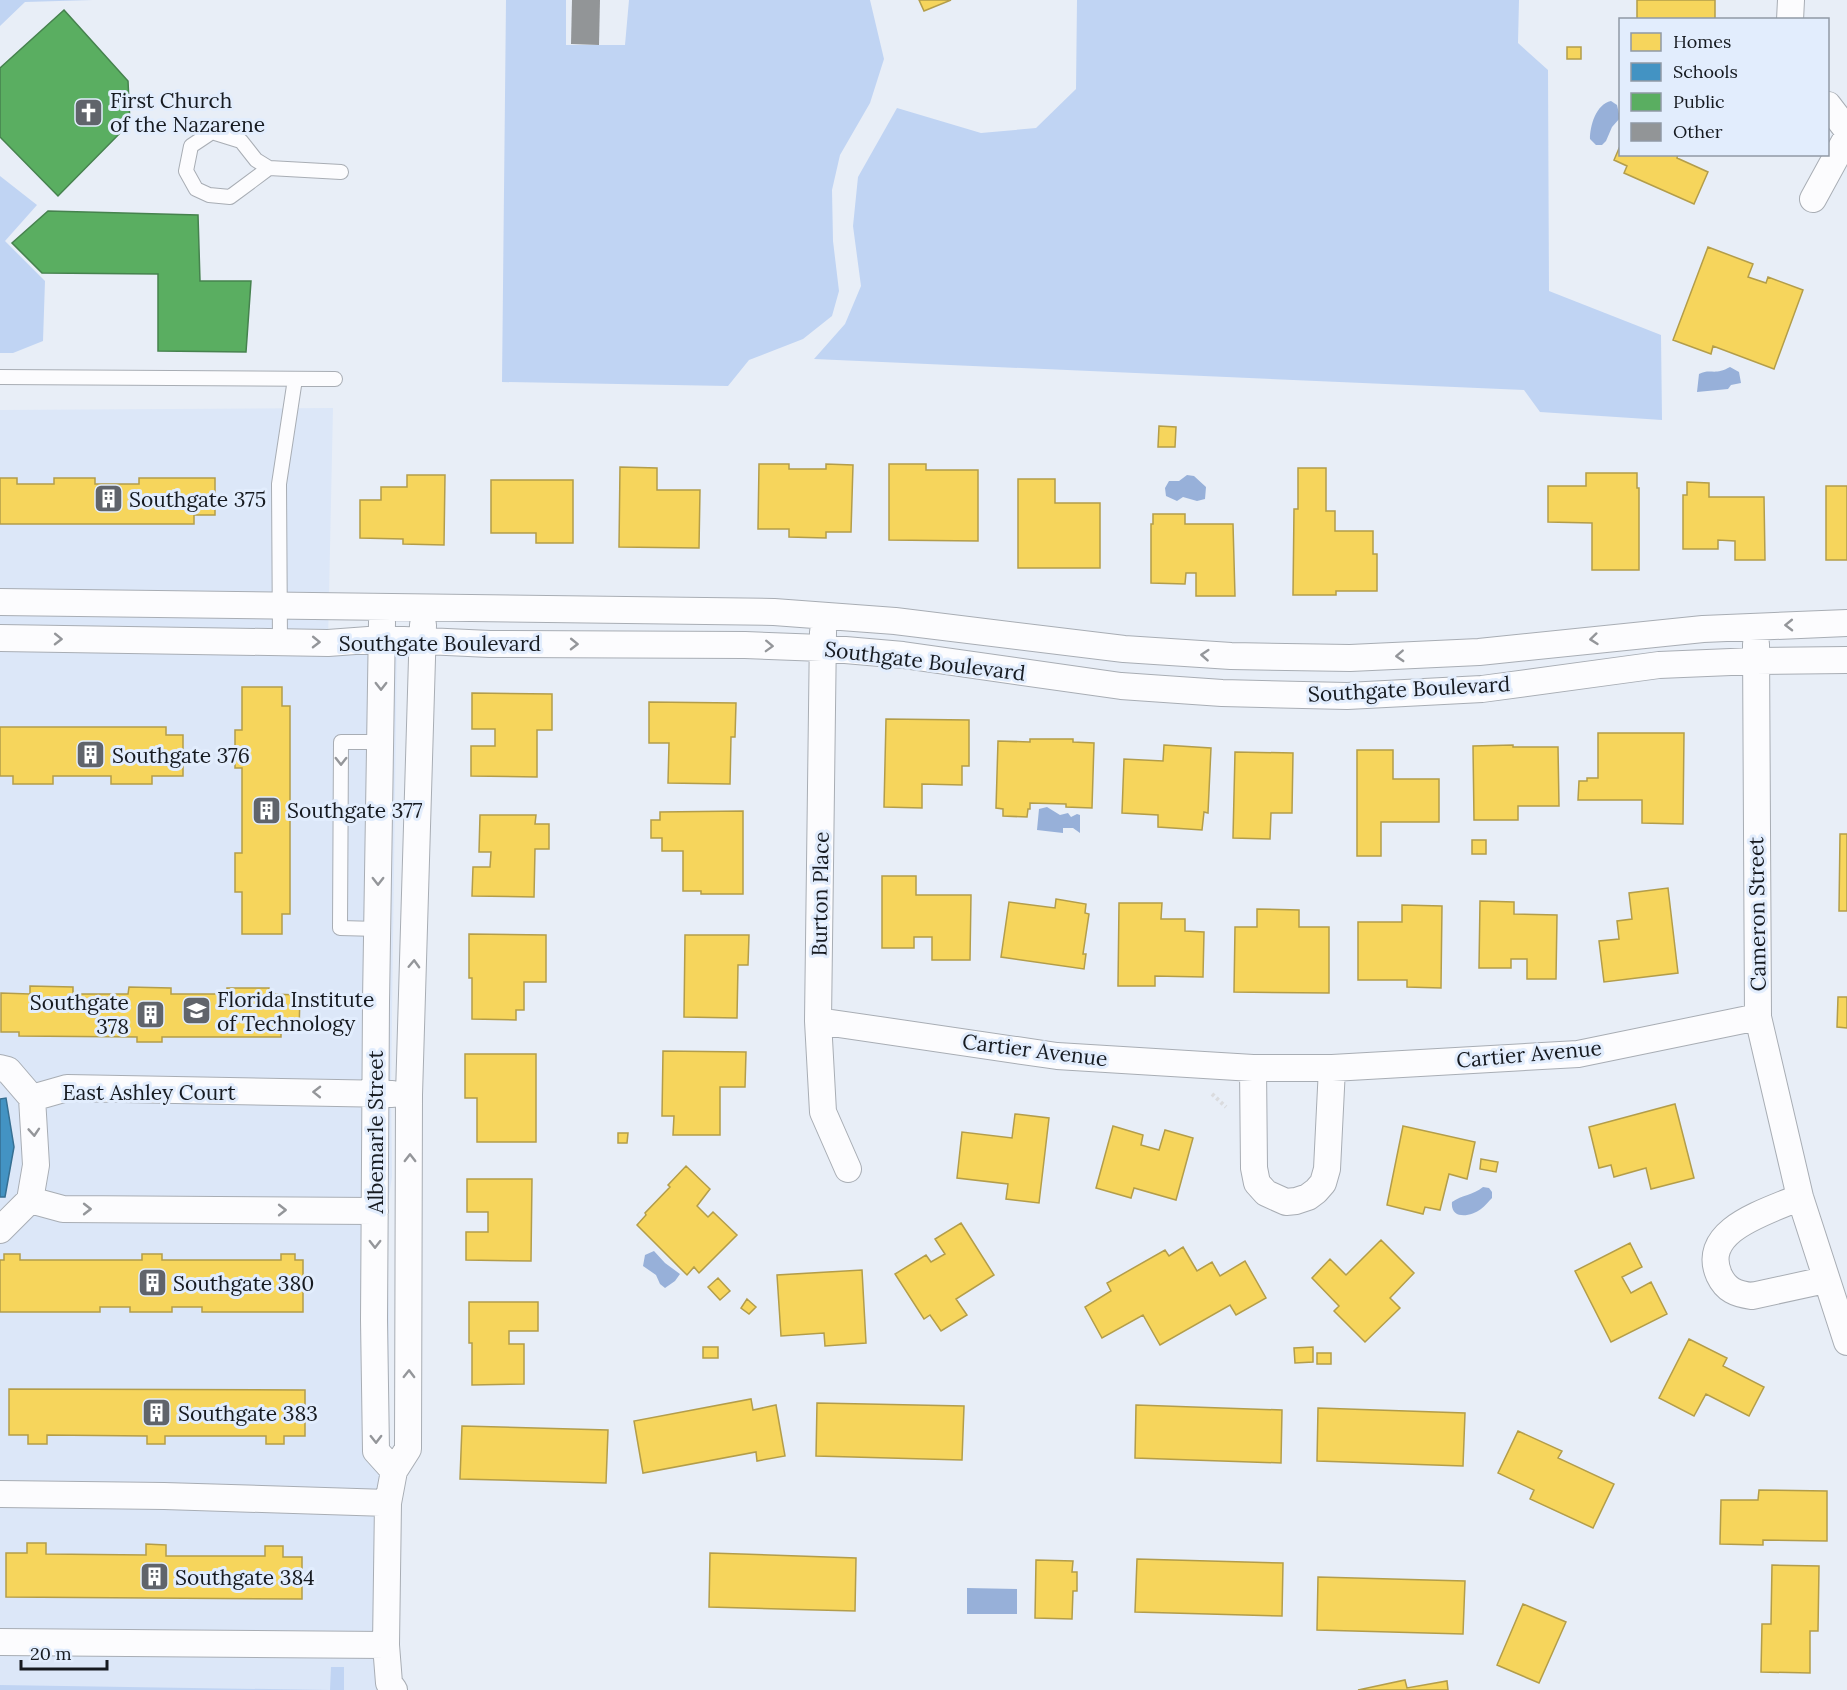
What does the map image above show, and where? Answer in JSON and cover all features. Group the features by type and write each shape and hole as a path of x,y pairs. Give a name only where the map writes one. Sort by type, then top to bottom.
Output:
{"street":[{"path":"1790,18 1791,0"},
{"path":"1829,108 1847,130"},
{"path":"1814,199 1847,137"},
{"name":"Southgate Boulevard","path":"0,602 741,610 823,614 1124,649 1231,656 1312,658 1479,652 1663,632 1757,625 1847,623"},
{"name":"Albemarle Street","path":"382,606 375,1094 376,1451 394,1471"},
{"name":"Albemarle Street","path":"388,1688 386,1645 388,1503 394,1471 408,1449 409,1095 418,742 424,607"},
{"name":"Burton Place","path":"823,614 818,1021 823,1112 848,1169"},
{"name":"Cameron Street","path":"1757,625 1755,661 1758,1017 1800,1197 1825,1280 1847,1342"},
{"name":"Southgate Boulevard","path":"0,639 328,643 382,639 490,644 746,645 822,648 895,654 1121,686 1222,693 1324,695 1482,689 1659,666 1755,661 1847,660"},
{"path":"381,742 418,742"},
{"path":"378,929 415,929"},
{"name":"Cartier Avenue","path":"818,1021 1057,1056 1253,1068 1332,1068 1578,1054 1758,1017"},
{"path":"0,1068 8,1070 32,1098"},
{"path":"1253,1068 1254,1168 1257,1183 1266,1192 1286,1202 1308,1197 1323,1184 1327,1169 1332,1068"},
{"name":"East Ashley Court","path":"30,1200 36,1165 32,1098 68,1088 409,1095"},
{"path":"0,1230 30,1200 63,1209 375,1204 409,1197"},
{"path":"1800,1197 1750,1219 1724,1236 1717,1247 1716,1268 1725,1286 1740,1294 1752,1296 1825,1280"},
{"path":"375,1345 409,1344"},
{"path":"0,1494 164,1496 388,1503"},
{"path":"0,1642 386,1645"}],"lane":[{"path":"269,168 230,197 209,195 196,189 186,171 191,146 212,132 241,141 256,160 269,168 341,172"},
{"path":"0,377 335,379"},
{"path":"280,642 279,484 295,379"},
{"path":"378,929 340,928 342,742 381,742"}],"shaded area":[{"path":"0,0 93,0 25,2 0,26"},
{"path":"506,0 566,0 566,45 625,45 629,0 870,0 884,59 870,103 840,155 832,190 833,241 839,291 832,316 803,339 749,360 728,386 502,382"},
{"path":"1077,0 1519,0 1518,43 1548,70 1549,291 1661,335 1662,420 1540,412 1524,390 814,359 845,324 861,286 853,226 858,177 897,108 981,133 1036,128 1076,89"},
{"path":"1611,101 1617,105 1619,119 1612,127 1606,141 1602,145 1596,145 1590,139 1591,128 1601,106"},
{"path":"0,176 37,205 5,241 45,281 43,341 13,353 0,353"},
{"path":"1730,367 1739,372 1741,383 1731,385 1728,389 1697,392 1699,374"},
{"name":"Florida Institute of Technology","path":"333,408 328,642 397,643 392,1177 386,1213 389,1318 386,1690 0,1690 0,410"},
{"path":"1187,475 1194,476 1206,487 1205,499 1197,501 1183,497 1177,501 1166,496 1165,488 1169,481 1179,481"},
{"path":"1047,807 1060,815 1068,813 1071,817 1080,815 1080,833 1073,828 1063,828 1063,833 1037,830 1039,809"},
{"path":"1483,1187 1489,1188 1492,1198 1482,1208 1467,1215 1454,1212 1452,1202"},
{"path":"654,1251 680,1274 665,1288 660,1284 656,1275 643,1266 645,1255"},
{"path":"967,1588 1017,1589 1017,1614 967,1614"},
{"path":"331,1667 344,1667 344,1690 330,1690"},
{"path":"0,1685 330,1690 0,1690"}],"building: Homes":[{"path":"919,0 951,0 924,11"},
{"path":"1637,0 1715,0 1715,18 1637,18"},
{"path":"1567,47 1581,47 1581,59 1567,59"},
{"path":"1619,148 1619,156 1678,156 1677,158 1708,172 1694,204 1624,173 1627,166 1614,160"},
{"path":"1708,247 1753,264 1748,277 1766,283 1768,277 1803,290 1774,369 1713,346 1711,354 1673,340"},
{"path":"1159,426 1176,427 1175,447 1158,447"},
{"path":"759,464 789,464 789,469 826,469 826,464 853,465 851,532 826,532 826,538 789,537 789,529 758,529"},
{"path":"889,464 926,464 926,470 978,470 978,541 889,540"},
{"path":"620,467 657,468 657,490 700,490 699,548 619,547"},
{"path":"1298,468 1326,468 1326,511 1335,511 1335,531 1373,531 1373,554 1377,554 1377,591 1336,591 1336,595 1293,595 1294,509 1298,509"},
{"path":"1586,473 1637,473 1639,570 1592,570 1592,523 1548,522 1548,486 1586,486"},
{"path":"407,475 445,475 444,545 403,544 403,539 360,538 360,500 381,500 381,487 407,487"},
{"name":"Southgate 375","path":"0,478 17,478 17,484 54,484 54,478 95,478 95,484 139,484 139,478 215,478 215,515 194,515 194,524 0,524"},
{"path":"1018,479 1055,479 1055,503 1100,503 1100,568 1018,568"},
{"path":"491,480 573,480 573,543 536,543 536,533 491,533"},
{"path":"1687,482 1709,483 1709,497 1764,497 1765,560 1735,560 1735,541 1718,540 1718,549 1683,549 1683,495 1687,495"},
{"path":"1826,486 1847,486 1847,560 1826,560"},
{"path":"1153,514 1185,514 1185,524 1233,524 1235,596 1196,596 1196,573 1186,573 1185,584 1151,583"},
{"name":"Southgate 377","path":"242,687 282,687 282,706 290,706 290,914 282,914 282,934 242,934 242,892 235,892 235,853 242,853 242,768 235,768 235,730 242,730"},
{"path":"472,693 552,694 552,730 537,730 537,777 471,776 471,746 495,746 495,729 472,729"},
{"path":"649,702 736,703 735,737 731,737 730,784 668,783 669,743 649,743"},
{"path":"886,719 969,720 969,766 962,766 962,785 922,784 922,808 884,807"},
{"name":"Southgate 376","path":"0,727 166,727 166,735 183,735 183,776 152,776 152,784 111,784 111,776 53,776 53,784 13,784 13,776 0,776"},
{"path":"1598,733 1684,733 1683,824 1642,823 1642,800 1578,800 1579,781 1598,778"},
{"path":"1030,739 1073,739 1073,742 1094,743 1092,808 1066,807 1066,804 1030,803 1027,817 1003,816 1003,809 996,808 998,741 1030,742"},
{"path":"1164,745 1211,748 1208,813 1204,812 1202,830 1158,827 1158,815 1122,813 1124,759 1163,761"},
{"path":"1513,745 1513,747 1558,747 1559,806 1518,806 1518,820 1474,820 1473,746"},
{"path":"1357,750 1393,750 1393,779 1439,779 1439,822 1381,822 1381,856 1357,856"},
{"path":"1235,752 1293,753 1292,813 1271,813 1270,839 1233,838"},
{"path":"743,811 743,894 701,894 701,891 683,891 683,851 662,851 662,838 651,838 651,820 660,820 660,812"},
{"path":"480,815 536,815 535,824 549,824 549,849 535,849 534,897 472,896 473,867 490,867 491,852 479,852"},
{"path":"1840,834 1847,834 1847,911 1839,911"},
{"path":"1472,840 1486,840 1486,854 1472,854"},
{"path":"882,876 916,876 916,895 971,895 970,960 932,960 932,937 914,937 914,948 882,948"},
{"path":"1668,888 1678,973 1604,982 1599,941 1619,939 1617,921 1632,919 1629,893"},
{"path":"1056,899 1086,904 1085,913 1089,914 1083,954 1086,954 1084,969 1001,957 1009,902 1055,908"},
{"path":"1480,901 1514,902 1514,914 1557,915 1556,979 1527,979 1527,959 1511,959 1511,968 1479,968"},
{"path":"1119,903 1162,903 1161,919 1185,919 1185,931 1204,932 1203,977 1155,976 1155,986 1118,986"},
{"path":"1402,905 1442,906 1441,988 1407,987 1407,980 1358,980 1358,922 1402,922"},
{"path":"1257,909 1299,910 1299,927 1329,927 1329,993 1234,992 1235,927 1257,927"},
{"path":"469,934 546,935 546,982 524,982 524,1010 516,1010 516,1020 472,1019"},
{"path":"685,935 749,935 748,965 738,965 737,1018 684,1017"},
{"name":"Southgate 378","path":"30,986 73,987 73,994 128,994 129,987 171,988 171,994 227,994 227,988 269,988 269,994 300,995 299,1032 281,1032 281,1037 162,1037 162,1042 137,1042 137,1037 19,1036 19,1032 1,1032 1,993 30,994"},
{"path":"1838,997 1847,997 1847,1028 1837,1027"},
{"path":"663,1051 746,1052 745,1087 720,1087 720,1135 673,1135 674,1116 662,1116"},
{"path":"465,1054 536,1054 536,1142 477,1142 477,1098 465,1098"},
{"path":"1675,1104 1694,1178 1651,1189 1646,1168 1614,1177 1611,1165 1599,1168 1589,1127"},
{"path":"1015,1114 1049,1118 1039,1203 1006,1199 1008,1184 957,1178 962,1132 1012,1138"},
{"path":"1113,1126 1143,1135 1141,1145 1159,1150 1165,1130 1193,1138 1176,1200 1134,1188 1131,1198 1096,1188"},
{"path":"1403,1126 1475,1142 1467,1179 1449,1174 1440,1210 1425,1207 1423,1214 1387,1205"},
{"path":"618,1133 628,1133 627,1143 618,1143"},
{"path":"1481,1159 1498,1162 1496,1172 1480,1169"},
{"path":"686,1166 710,1189 697,1206 708,1217 713,1212 737,1235 699,1273 694,1267 687,1275 637,1225"},
{"path":"467,1179 532,1179 531,1261 466,1260 466,1232 488,1232 488,1212 467,1212"},
{"path":"961,1223 994,1275 956,1299 967,1315 941,1331 930,1315 924,1319 895,1274 926,1255 931,1262 945,1254 935,1239"},
{"path":"1381,1240 1414,1273 1390,1298 1400,1308 1365,1342 1334,1311 1339,1306 1312,1278 1330,1259 1346,1275"},
{"path":"1630,1243 1642,1267 1622,1277 1631,1293 1651,1282 1667,1314 1611,1342 1575,1271"},
{"path":"1183,1247 1197,1271 1212,1262 1220,1276 1245,1261 1266,1298 1236,1315 1230,1305 1160,1345 1143,1315 1102,1338 1085,1307 1111,1291 1107,1283 1165,1250 1169,1256"},
{"name":"Southgate 380","path":"4,1254 20,1254 20,1260 142,1260 142,1254 162,1254 162,1260 281,1260 281,1254 295,1254 295,1260 303,1260 303,1312 202,1312 202,1307 172,1307 172,1312 130,1312 130,1307 100,1307 100,1312 0,1312 0,1260 4,1260"},
{"path":"862,1270 866,1343 825,1346 824,1333 781,1336 777,1275"},
{"path":"718,1278 730,1291 720,1300 708,1287"},
{"path":"747,1299 756,1307 749,1314 741,1308"},
{"path":"469,1302 538,1302 538,1331 509,1331 509,1344 524,1344 524,1384 472,1385"},
{"path":"1689,1339 1727,1358 1723,1366 1764,1387 1749,1416 1706,1394 1694,1416 1659,1398"},
{"path":"703,1347 718,1347 718,1358 703,1358"},
{"path":"1313,1347 1313,1362 1295,1363 1294,1348"},
{"path":"1317,1353 1331,1353 1331,1364 1317,1364"},
{"name":"Southgate 383","path":"9,1389 305,1390 305,1436 284,1436 284,1444 266,1444 266,1436 165,1436 165,1444 147,1444 147,1436 47,1435 47,1444 28,1444 28,1435 9,1435"},
{"path":"751,1399 753,1410 776,1405 785,1456 757,1461 756,1452 643,1473 634,1421"},
{"path":"817,1403 964,1406 962,1460 816,1456"},
{"path":"1136,1405 1282,1410 1281,1463 1135,1458"},
{"path":"1318,1408 1465,1413 1463,1466 1317,1461"},
{"path":"462,1426 608,1430 606,1483 460,1479"},
{"path":"1518,1431 1562,1451 1558,1458 1614,1484 1593,1528 1530,1499 1534,1490 1498,1473"},
{"path":"1759,1490 1827,1491 1827,1541 1763,1540 1763,1545 1720,1544 1721,1500 1758,1500"},
{"name":"Southgate 384","path":"27,1543 46,1543 46,1554 146,1555 146,1544 166,1545 166,1556 265,1556 265,1546 283,1546 283,1557 302,1557 302,1599 6,1597 6,1553 27,1553"},
{"path":"710,1553 856,1558 855,1611 709,1607"},
{"path":"1137,1559 1283,1563 1282,1616 1135,1612"},
{"path":"1036,1560 1073,1561 1072,1572 1077,1572 1077,1591 1073,1591 1072,1619 1035,1618"},
{"path":"1772,1565 1819,1566 1818,1631 1810,1631 1810,1673 1761,1672 1762,1624 1771,1624"},
{"path":"1318,1577 1465,1581 1463,1634 1317,1630"},
{"path":"1523,1604 1566,1622 1539,1683 1497,1665"},
{"path":"1405,1680 1407,1688 1447,1681 1448,1690 1358,1690"}],"building: Schools":[{"path":"6,1098 14,1147 5,1197 0,1197 0,1099"}],"building: Public":[{"path":"64,10 128,81 130,123 58,196 0,137 0,68"},
{"path":"48,211 198,215 200,281 251,281 246,352 158,351 158,274 42,273 12,243"}],"building: Other":[{"path":"572,0 600,0 599,45 571,44"}],"place":[{"name":"First Church of the Nazarene","path":"89,112"},
{"name":"Southgate 375","path":"108,499"},
{"name":"Southgate 376","path":"91,755"},
{"name":"Southgate 377","path":"266,810"},
{"name":"Florida Institute of Technology","path":"196,1011"},
{"name":"Southgate 378","path":"150,1014"},
{"name":"Southgate 380","path":"152,1283"},
{"name":"Southgate 383","path":"157,1413"},
{"name":"Southgate 384","path":"154,1577"}]}
